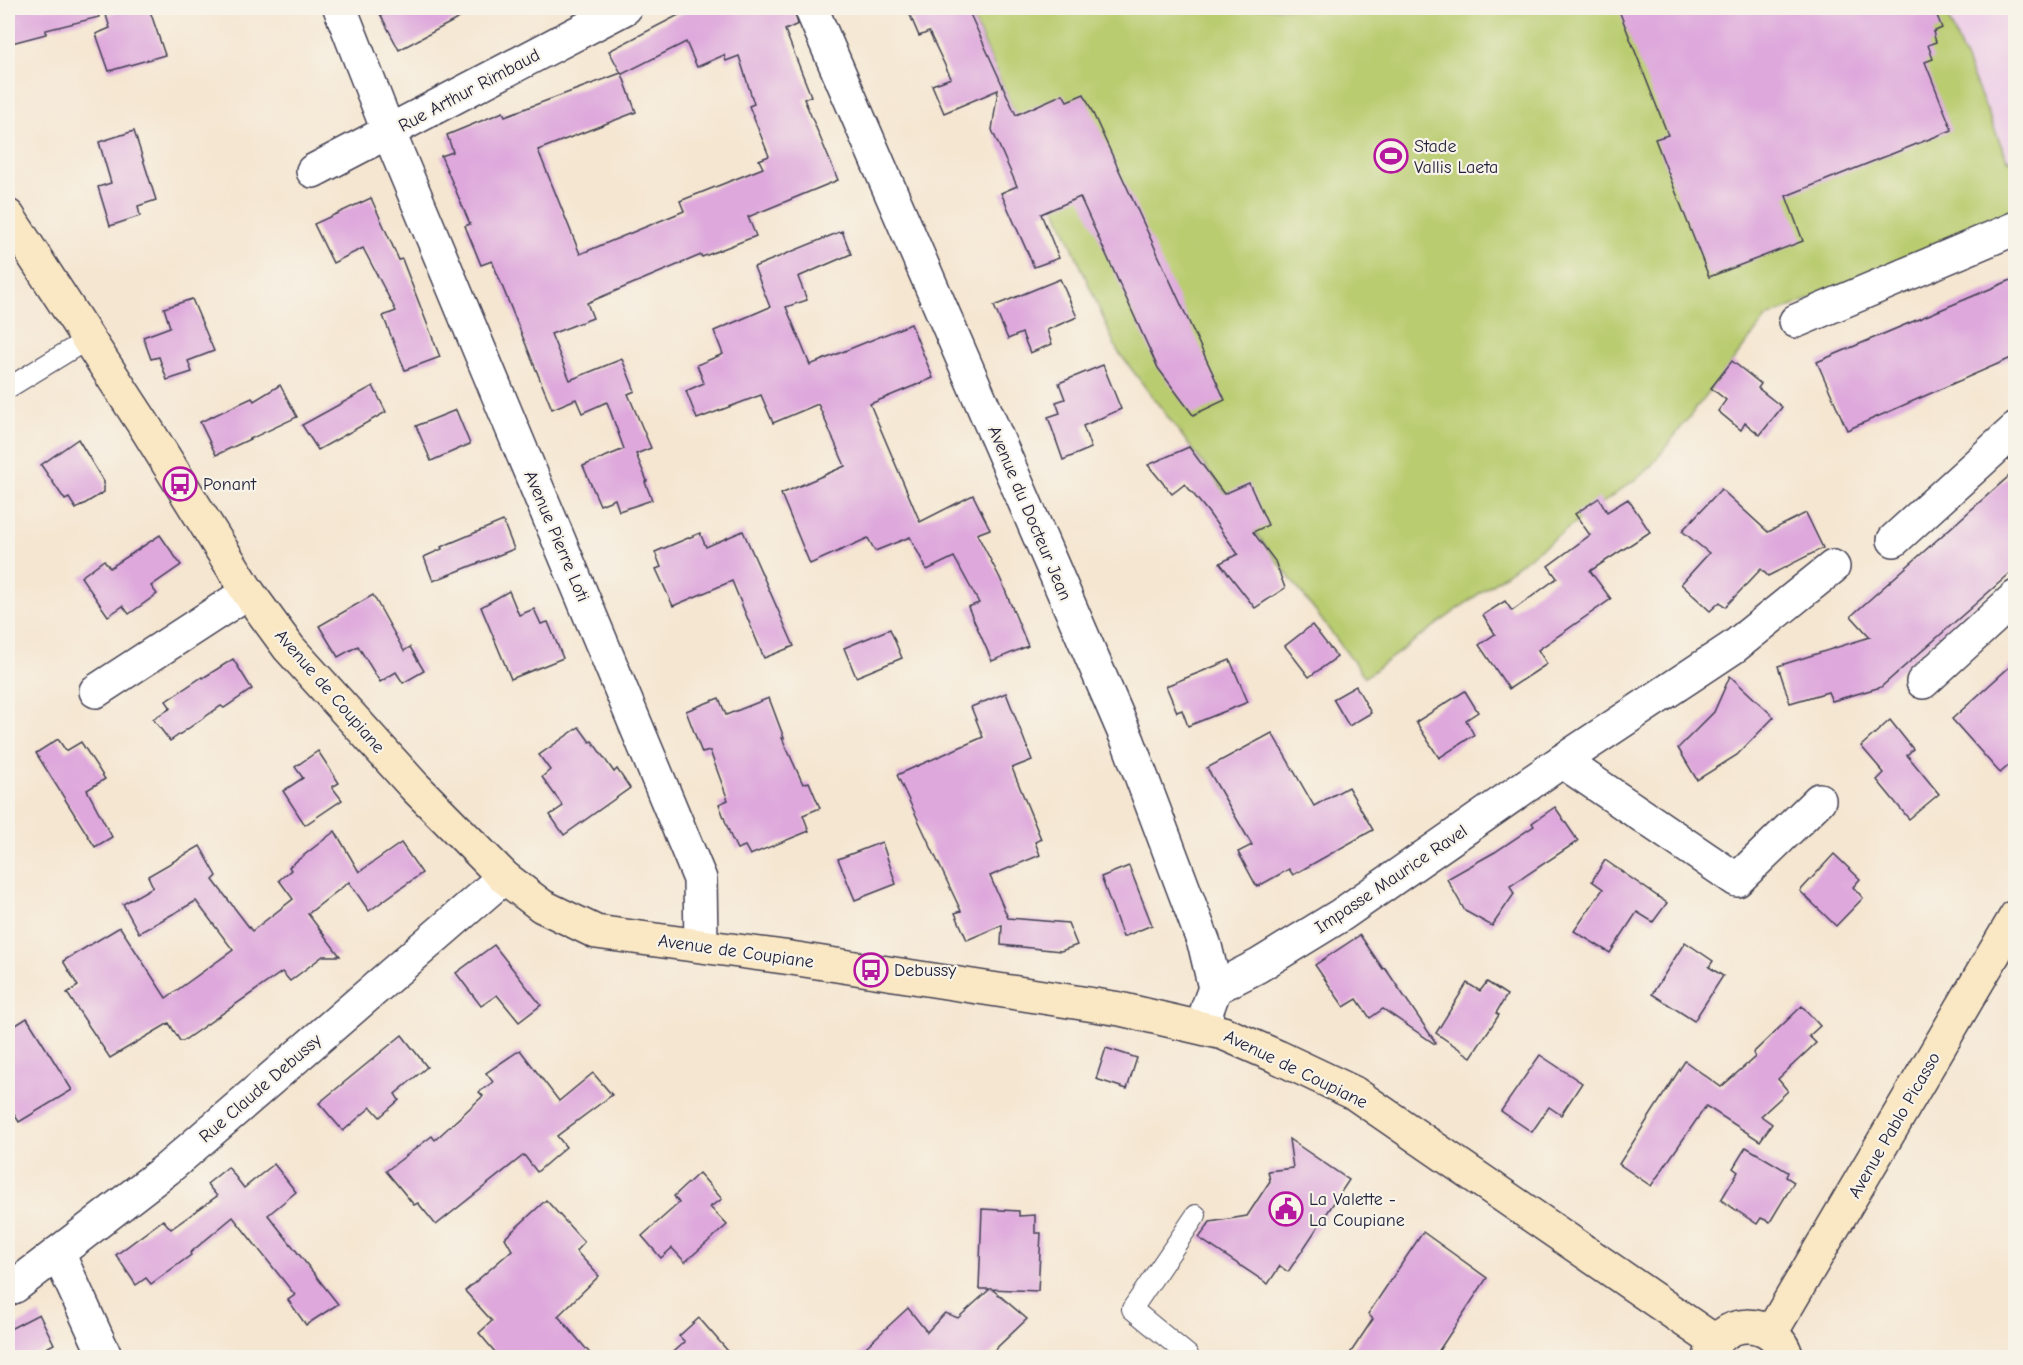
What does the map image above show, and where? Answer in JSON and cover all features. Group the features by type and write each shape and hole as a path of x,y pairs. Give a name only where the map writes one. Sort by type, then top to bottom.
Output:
{"main road":[{"name":"Avenue de Coupiane","path":"8,216 248,592 297,657 414,786 504,877 542,906 596,932 701,945 1120,1009 1223,1033 1278,1056 1354,1094 1713,1350"},
{"name":"Avenue Pablo Picasso","path":"1779,1345 2016,916"},
{"path":"1713,1350 1726,1333 1738,1327 1752,1326 1765,1329 1779,1345"}],"street":[{"name":"Avenue Pierre Loti","path":"339,8 388,133 700,879 701,945"},
{"name":"Rue Arthur Rimbaud","path":"313,171 626,8"},
{"name":"Avenue du Docteur Jean","path":"811,8 1128,741 1205,946 1215,988"},
{"path":"1796,321 2016,228"},
{"path":"1894,540 2016,429"},
{"name":"Impasse Maurice Ravel","path":"1215,988 1258,966 1341,915 1562,761 1735,646 1833,567"},
{"path":"96,692 248,592"},
{"path":"1923,682 2016,597"},
{"path":"1562,761 1737,880 1819,800"},
{"name":"Rue Claude Debussy","path":"8,1288 15,1286 167,1169 504,877"},
{"path":"1203,1027 1215,988"},
{"path":"58,1253 106,1358"}],"lane":[{"path":"8,388 88,339"},
{"path":"1188,1358 1188,1355 1132,1309 1196,1215"}],"shaded area":[{"path":"1944,8 2015,8 2015,164 2008,159"}],"green space":[{"path":"969,8 1944,8 2007,159 2015,164 2015,212 1767,317 1648,470 1365,677 1117,350"}],"building":[{"path":"8,8 98,8 99,17 46,30 46,34 8,44"},
{"path":"129,8 149,8 165,55 109,71 96,34 110,28 106,15"},
{"path":"377,8 478,8 399,50"},
{"path":"692,8 793,8 798,24 785,30 811,96 804,99 838,180 748,217 756,236 702,257 701,255 587,303 593,318 551,334 570,380 622,359 635,391 628,394 651,448 636,454 652,500 619,511 615,499 600,505 583,466 624,449 607,402 582,413 576,399 552,409 492,261 481,265 465,226 470,224 441,156 453,152 447,135 503,112 505,116 621,73 609,51","holes":["686,42 697,67 724,55 726,61 739,56 754,104 749,106 769,156 759,160 763,168 680,201 684,211 580,254 538,150 636,112 622,74"]},
{"path":"907,8 986,8 970,14 1016,115 1063,94 1067,101 1084,94 1225,400 1193,415 1158,368 1080,197 1041,214 1059,258 1034,267 1001,193 1017,186 992,130 998,90 944,113 932,85 951,78 929,32 919,36"},
{"path":"1618,8 1934,8 1942,28 1933,32 1936,42 1928,45 1933,59 1925,62 1952,130 1786,196 1803,241 1709,277 1655,139 1668,135"},
{"path":"134,131 156,200 138,206 140,216 110,226 98,187 111,183 99,142"},
{"path":"371,198 399,260 402,259 440,357 405,370 383,316 396,311 363,248 333,263 314,224"},
{"path":"842,231 851,254 798,277 807,300 786,307 810,365 911,324 933,378 870,404 920,522 973,495 990,529 977,534 1000,578 1028,646 992,661 968,607 979,603 954,557 927,570 910,537 875,551 868,538 810,564 781,494 845,466 818,404 773,423 761,395 697,419 686,391 704,383 697,365 723,354 714,331 770,307 754,267"},
{"path":"2016,278 2016,356 1847,430 1817,362"},
{"path":"1060,279 1077,317 1047,330 1052,344 1030,353 1022,333 1008,339 994,306"},
{"path":"192,299 214,351 188,361 192,372 167,380 159,357 151,359 143,337 170,327 164,308"},
{"path":"1732,361 1761,384 1758,388 1782,407 1760,435 1745,423 1741,430 1718,411 1726,400 1711,388"},
{"path":"1103,365 1121,409 1083,426 1091,448 1063,460 1048,417 1060,413 1056,402 1065,399 1059,383"},
{"path":"280,385 297,417 216,455 200,422 252,398 254,401"},
{"path":"373,386 386,412 318,450 302,425"},
{"path":"456,410 470,444 431,461 416,426"},
{"path":"78,439 104,482 104,492 76,509 69,498 65,500 41,465"},
{"path":"1189,447 1224,494 1249,483 1268,525 1253,532 1275,561 1285,588 1255,608 1220,563 1238,554 1208,512 1185,484 1172,494 1148,465"},
{"path":"2016,470 2016,568 1881,687 1832,701 1828,692 1790,703 1778,666 1870,637 1851,616"},
{"path":"1721,489 1768,532 1806,513 1823,548 1768,576 1761,569 1725,607 1720,602 1710,611 1681,584 1709,553 1682,531"},
{"path":"1599,498 1607,512 1628,499 1650,532 1590,571 1611,599 1538,650 1547,664 1509,689 1479,645 1495,634 1483,615 1505,601 1512,611 1557,578 1548,566 1590,535 1575,514"},
{"path":"503,521 514,549 433,581 424,557 442,549 441,547"},
{"path":"743,531 794,646 764,658 732,581 673,606 656,569 661,567 655,552 700,533 706,547"},
{"path":"160,535 181,565 151,586 157,594 129,614 123,606 108,616 81,577 104,560 110,568"},
{"path":"509,591 519,615 534,609 541,624 548,622 563,658 511,679 481,607"},
{"path":"373,595 404,651 410,647 424,671 403,683 396,672 380,682 358,646 338,657 319,626"},
{"path":"1312,625 1337,657 1309,677 1285,646"},
{"path":"890,629 902,658 856,677 844,648"},
{"path":"233,659 252,689 224,708 221,706 170,741 153,719 171,708 166,701"},
{"path":"1230,660 1248,702 1188,726 1182,710 1177,712 1166,686"},
{"path":"2016,661 2016,759 2000,773 1952,719"},
{"path":"1730,676 1774,717 1737,755 1697,780 1678,748 1714,712"},
{"path":"1356,686 1371,713 1349,726 1333,699"},
{"path":"1465,691 1478,712 1466,720 1474,735 1439,758 1416,722"},
{"path":"1006,693 1032,760 1012,768 1041,839 1035,842 1040,855 990,876 1008,918 1068,923 1077,945 1061,951 1001,945 1002,925 967,940 955,913 961,911 897,775 983,737 971,707"},
{"path":"719,698 726,715 769,698 784,738 782,738 803,784 809,782 820,808 803,815 809,831 750,855 745,846 737,849 719,804 728,800 710,751 702,753 686,711"},
{"path":"1890,720 1913,749 1907,755 1939,794 1909,819 1877,780 1884,773 1861,746"},
{"path":"579,727 614,772 617,769 630,788 564,835 550,815 563,806 542,777 550,770 539,755"},
{"path":"1272,733 1314,806 1348,787 1373,830 1293,875 1289,869 1257,887 1238,852 1252,845 1207,768"},
{"path":"58,739 66,751 81,742 105,779 87,790 112,837 95,847 36,753"},
{"path":"318,751 339,783 332,787 342,800 305,825 283,791 303,778 295,767"},
{"path":"1555,807 1578,841 1510,886 1514,894 1492,926 1465,911 1447,879 1495,852 1534,826 1532,823"},
{"path":"335,831 359,872 401,843 422,873 369,911 349,882 308,914 340,956 323,956 290,981 282,972 183,1041 180,1041 169,1023 110,1058 67,993 78,986 63,961 120,927 166,998 233,950 196,901 139,933 123,904 153,887 148,876 200,846 217,876 213,880 252,931 293,899 279,880 291,870 289,867"},
{"path":"882,842 896,884 855,900 838,859"},
{"path":"1834,854 1860,879 1853,887 1863,898 1836,926 1800,891"},
{"path":"1605,860 1667,903 1653,922 1637,912 1610,953 1574,931 1603,889 1592,881"},
{"path":"1129,866 1152,925 1123,937 1101,877"},
{"path":"1360,935 1383,969 1385,968 1435,1044 1383,1009 1370,1018 1357,999 1344,1007 1315,965"},
{"path":"1685,942 1713,961 1709,967 1723,976 1694,1021 1652,994"},
{"path":"494,945 541,1005 519,1022 497,995 481,1006 456,973"},
{"path":"1487,982 1507,995 1496,1013 1499,1015 1471,1057 1436,1033 1467,983 1480,991"},
{"path":"1802,1006 1820,1026 1809,1036 1816,1043 1778,1079 1788,1091 1761,1116 1772,1124 1760,1141 1706,1106 1651,1186 1619,1164 1685,1061 1721,1087 1755,1057 1753,1053"},
{"path":"27,1018 72,1090 19,1122 8,1104 8,1030"},
{"path":"402,1035 427,1067 395,1094 399,1100 380,1117 371,1107 343,1131 319,1103"},
{"path":"1106,1048 1137,1058 1127,1089 1096,1079"},
{"path":"520,1050 559,1101 593,1073 612,1095 557,1136 566,1147 537,1172 524,1155 436,1225 418,1203 414,1205 386,1171 432,1136 435,1140 483,1096 479,1092 493,1082 486,1073"},
{"path":"1540,1055 1582,1083 1561,1115 1549,1107 1532,1132 1501,1111"},
{"path":"1289,1139 1349,1180 1288,1272 1280,1266 1268,1284 1199,1238 1210,1222 1247,1216 1270,1181 1268,1171 1293,1168"},
{"path":"1746,1147 1788,1172 1786,1177 1794,1182 1770,1222 1761,1218 1757,1224 1721,1200 1738,1172 1733,1168"},
{"path":"274,1164 296,1192 268,1215 338,1304 306,1325 288,1300 295,1295 233,1217 190,1253 191,1255 151,1284 146,1278 136,1285 116,1255 163,1220 171,1229 217,1196 207,1184 228,1167 244,1188"},
{"path":"699,1173 722,1199 710,1207 727,1225 685,1262 672,1248 661,1258 642,1236 679,1203 674,1196"},
{"path":"546,1200 584,1242 576,1251 599,1276 558,1316 594,1358 500,1358 479,1333 492,1321 465,1291 512,1250 505,1238"},
{"path":"982,1209 1019,1211 1019,1216 1035,1215 1035,1233 1041,1233 1038,1291 992,1289 1027,1319 986,1358 854,1358 908,1308 927,1332 945,1313 958,1318 990,1289 979,1289"},
{"path":"1423,1232 1487,1278 1434,1358 1347,1358 1373,1319 1368,1314"},
{"path":"39,1314 54,1344 28,1358 8,1358 8,1330"},
{"path":"699,1318 734,1358 667,1358 685,1342 679,1336"}],"place":[{"name":"Stade Vallis Laeta","path":"1391,156"},
{"name":"Ponant","path":"180,484"},
{"name":"Debussy","path":"871,970"},
{"name":"La Valette - La Coupiane","path":"1286,1209"}]}
